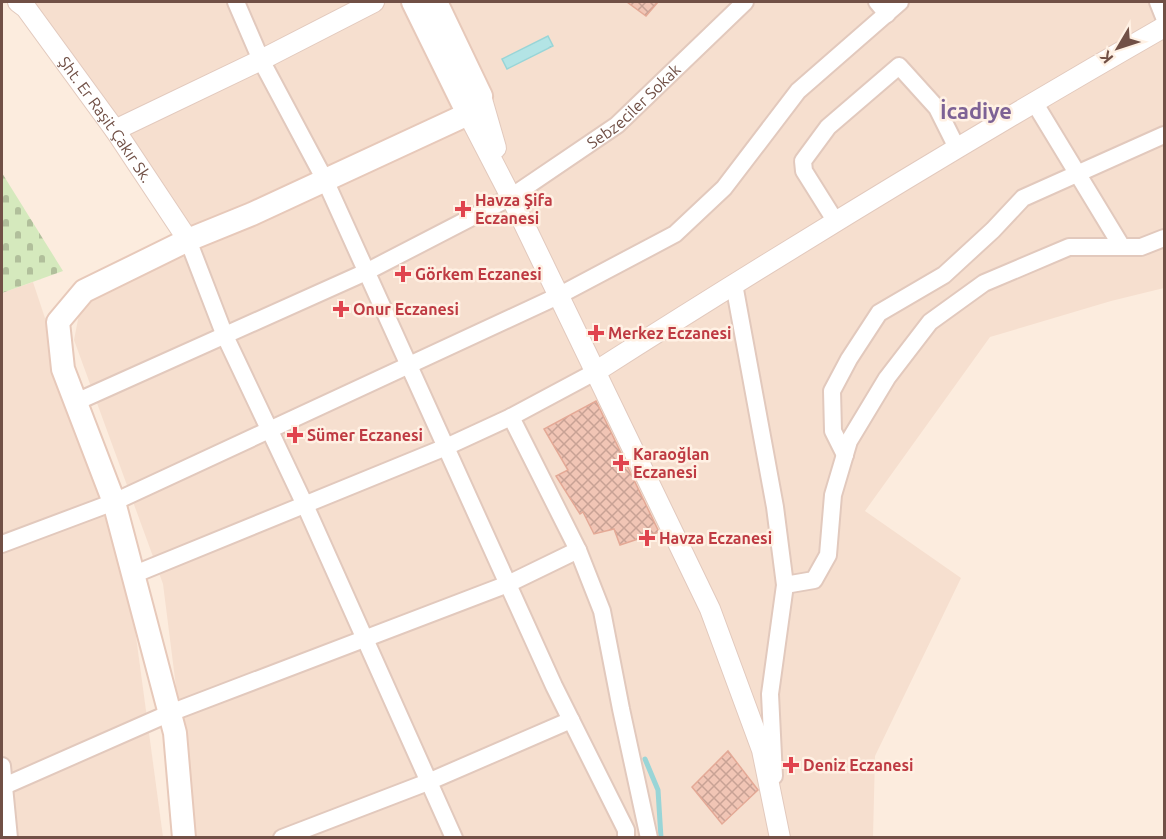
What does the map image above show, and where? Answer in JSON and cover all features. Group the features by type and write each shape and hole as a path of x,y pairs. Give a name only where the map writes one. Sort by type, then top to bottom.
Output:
{"main road":[{"path":"413,2 474,105"},
{"path":"436,2 474,105"},
{"path":"184,837 175,733 135,574 114,502 63,369 58,322 84,291 188,240 252,214 325,180 474,105"}],"street":[{"name":"Şht. Er Raşit Çakır Sk.","path":"18,2 26,8 115,130 188,240"},
{"path":"236,2 261,60 325,180 508,584 571,720 626,830 626,837"},
{"path":"115,130 261,60 374,2"},
{"name":"Sebzeciler Sokak","path":"76,402 366,272 511,197 616,125 745,2"},
{"path":"2,544 114,502 558,296 675,234 724,188 798,91 882,8 900,2"},
{"path":"1158,2 1164,17"},
{"path":"135,574 446,447 511,417 595,372 957,148 1164,27"},
{"path":"836,222 804,171 803,161 828,127 899,66 937,108 957,148"},
{"path":"1034,102 1122,247"},
{"path":"474,105 511,197 710,609 762,750 776,832"},
{"path":"845,455 833,431 832,392 849,359 879,313 944,275 993,230 1023,198 1164,135"},
{"path":"784,585 814,580 828,555 833,495 849,441 887,378 930,322 984,283 1069,247 1142,247 1164,238"},
{"path":"188,240 225,336 305,505 454,837"},
{"path":"734,284 775,507 784,585 770,694 776,832"},
{"path":"511,417 578,550 602,611 649,837"},
{"path":"3,787 170,713 508,584 578,550"},
{"path":"282,837 428,782 571,720"},
{"path":"2,766 9,837"}],"shaded area":[{"path":"12,2 1164,2 1164,288 1111,301 990,337 865,511 961,578 875,756 873,837 195,837 163,584 74,340 86,278 185,237"},
{"path":"33,282 126,562 163,837 2,838 2,293"}],"green space":[{"path":"2,173 63,271 2,293"}],"water":[{"path":"548,36 553,46 507,69 502,59"}],"building":[{"path":"627,2 658,2 646,16"},
{"path":"596,401 659,532 620,545 614,529 594,534 583,512 580,514 556,476 568,470 544,429"},
{"path":"728,751 758,790 722,824 692,787"}],"waterway":[{"path":"645,759 658,790 661,838"}],"place":[{"name":"Havza Şifa Eczanesi","path":"463,209"},
{"name":"Görkem Eczanesi","path":"403,274"},
{"name":"Onur Eczanesi","path":"341,309"},
{"name":"Merkez Eczanesi","path":"596,333"},
{"name":"Sümer Eczanesi","path":"295,435"},
{"name":"Karaoğlan Eczanesi","path":"621,463"},
{"name":"Havza Eczanesi","path":"647,538"},
{"name":"Deniz Eczanesi","path":"791,765"}],"district":[{"name":"İcadiye","path":"976,110"}]}
